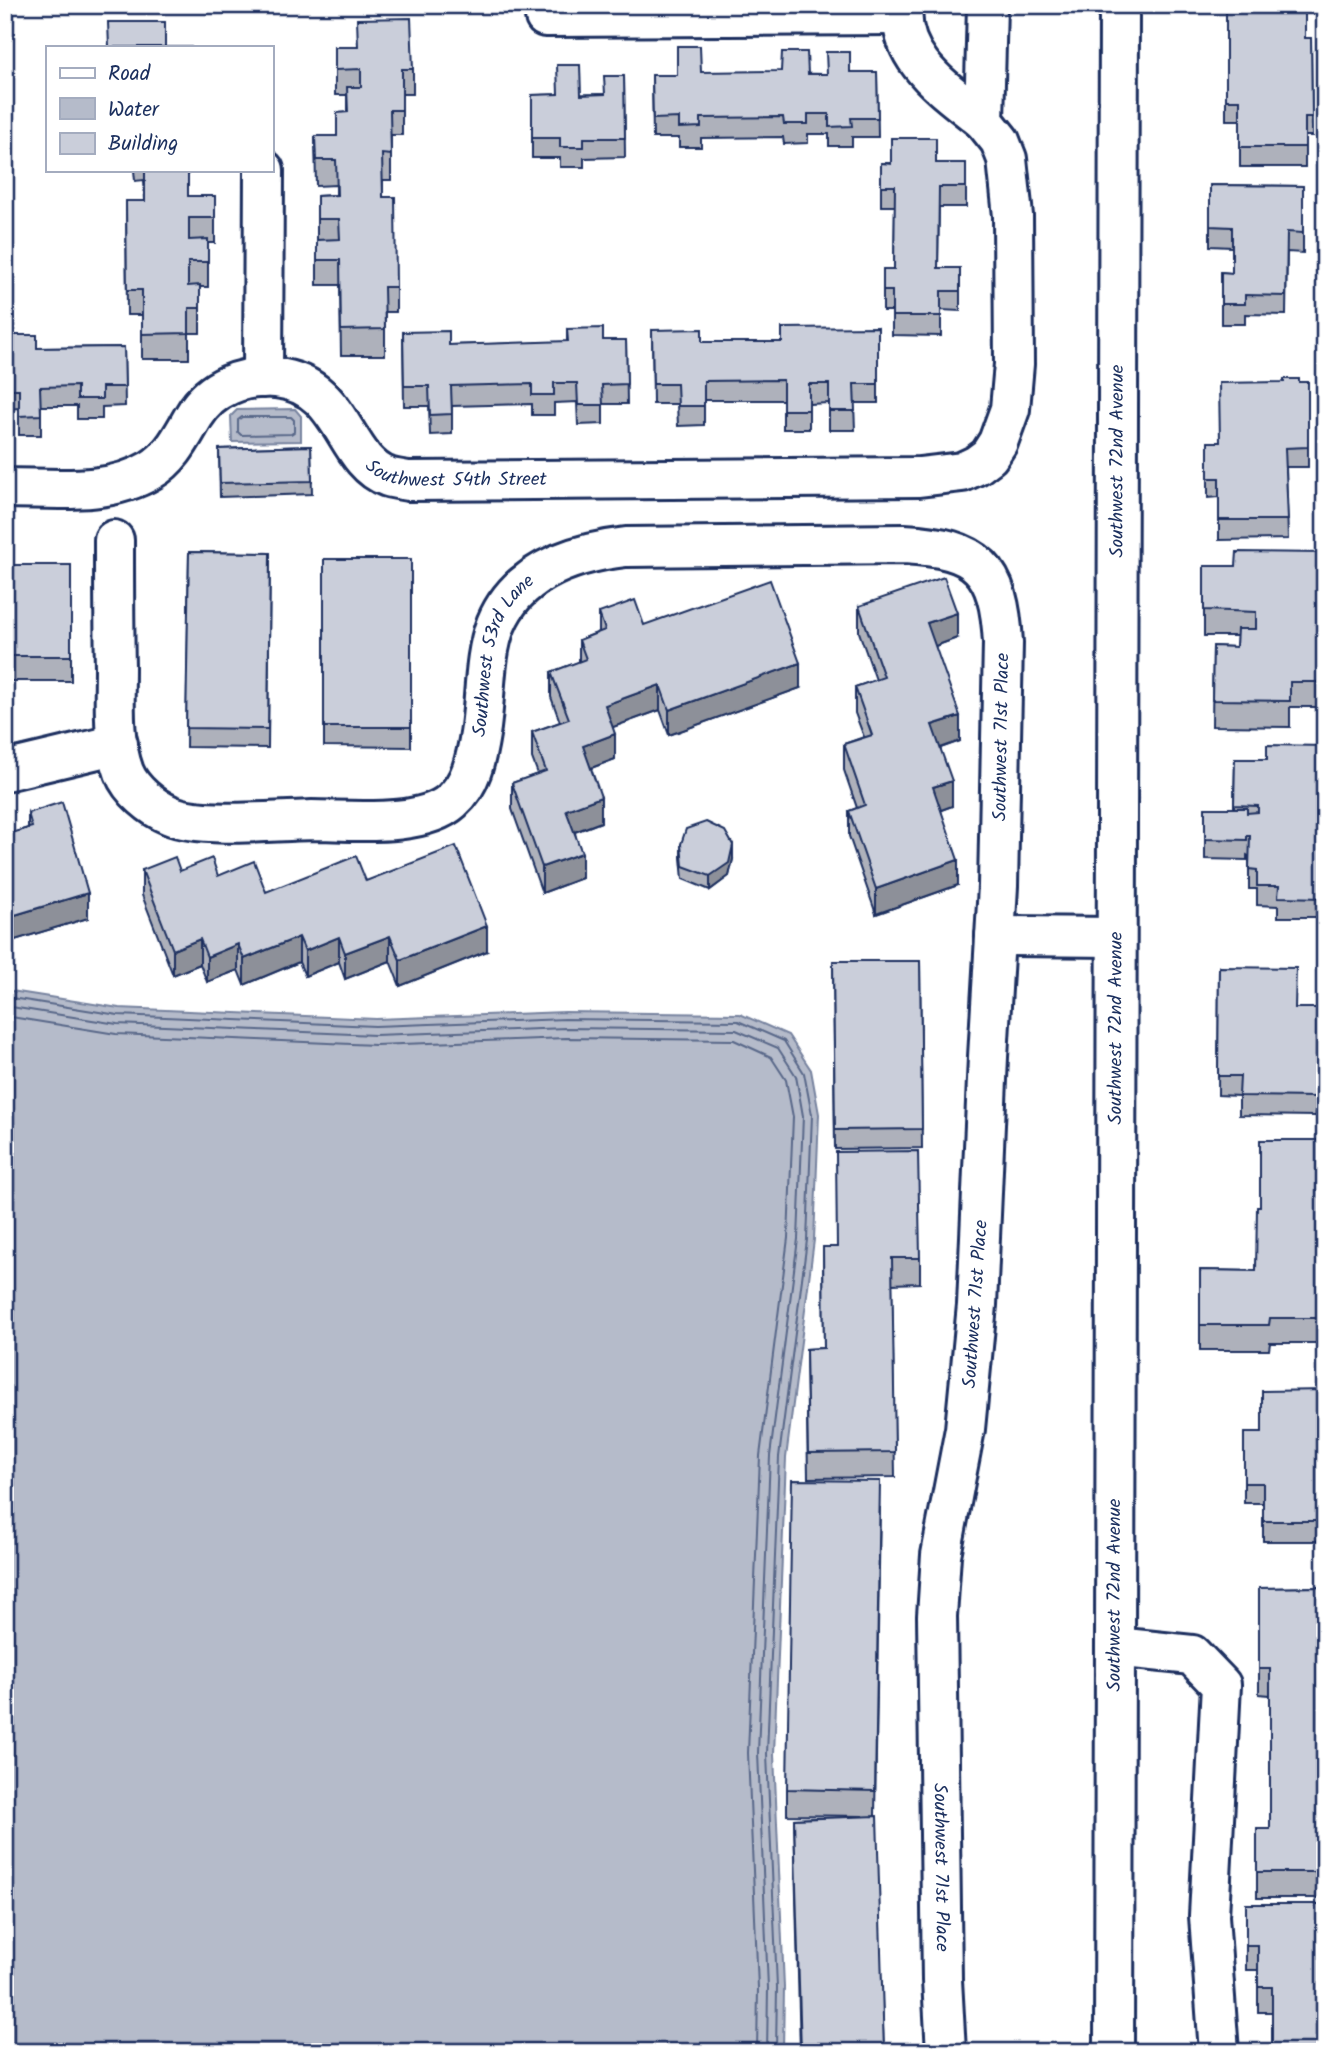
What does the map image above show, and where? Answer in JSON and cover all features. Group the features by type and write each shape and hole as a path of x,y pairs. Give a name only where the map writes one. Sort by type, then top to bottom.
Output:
{"street":[{"path":"984,121 987,5"},
{"name":"Southwest 72nd Avenue","path":"1114,2052 1119,5"},
{"path":"545,17 902,10 911,49 920,65 937,83 984,121"},
{"name":"Southwest 54th Street","path":"5,488 100,488 138,477 155,468 172,453 205,401 224,387 243,379 263,378 278,378 295,383 314,393 328,404 372,467 387,477 409,481 435,483 919,477 962,472 989,456 1006,426 1014,364 1011,188 1007,159 1000,141 984,121"},
{"path":"263,378 264,172"},
{"name":"Southwest 53rd Lane","path":"114,540 115,703 118,744 125,775 149,803 170,816 210,822 418,817 435,812 450,803 464,788 473,769 495,626 507,604 515,594 549,567 595,551 626,547 904,544 930,545 955,551 975,561"},
{"name":"Southwest 71st Place","path":"947,2052 942,1957 937,1616 941,1555 965,1429 974,1349 1000,837 1002,615 988,574 975,561"},
{"path":"5,771 118,744"},
{"path":"995,936 1116,937"},
{"path":"1115,1647 1192,1655 1221,1685 1209,1916 1219,2052"}],"water":[{"path":"295,409 301,416 301,441 232,442 231,416 237,410"},
{"path":"5,990 119,1008 376,1019 565,1012 740,1014 788,1035 811,1070 819,1114 814,1240 786,1458 774,1754 784,1987 783,2052 5,2052"}],"building":[{"path":"1226,9 1305,9 1305,38 1311,38 1312,117 1305,117 1305,147 1240,147 1240,100 1226,100"},
{"path":"411,18 413,69 402,69 402,110 390,110 391,155 382,154 383,197 395,197 396,287 384,287 385,329 341,330 340,260 317,260 317,240 340,239 339,219 317,219 317,196 337,195 336,160 316,160 315,136 337,136 337,113 348,112 347,87 361,87 361,69 335,70 335,47 358,47 357,19"},
{"path":"108,22 165,22 165,46 109,46"},
{"path":"677,46 700,46 701,72 781,71 782,52 807,52 808,74 827,74 826,52 850,52 850,72 877,72 878,118 851,118 852,126 829,127 829,114 808,114 808,124 784,124 783,117 701,118 701,127 679,128 679,118 653,119 652,75 677,75"},
{"path":"557,65 580,65 581,95 605,94 604,76 624,76 625,138 584,138 584,147 560,147 560,138 532,138 532,95 558,94"},
{"path":"891,138 936,138 936,163 966,163 966,187 939,187 938,268 960,268 960,291 941,291 941,316 892,316 892,291 883,291 883,269 894,269 895,186 881,186 881,163 891,164"},
{"path":"145,172 188,172 188,196 215,196 215,218 189,218 189,240 208,239 208,262 188,262 188,286 200,285 200,308 189,308 189,333 142,334 142,290 127,290 126,201 145,201"},
{"path":"1210,185 1303,186 1303,233 1287,232 1286,296 1245,295 1245,304 1221,304 1221,272 1232,273 1232,227 1210,226"},
{"path":"878,327 878,384 854,384 855,411 829,411 829,384 809,384 809,410 783,410 783,380 704,381 704,406 678,406 677,384 653,384 652,330 702,329 702,342 782,342 782,328"},
{"path":"603,328 603,340 626,340 627,384 602,385 603,405 578,405 577,383 554,383 554,395 532,395 532,384 451,386 452,414 430,415 429,386 404,386 403,332 449,331 449,345 568,341 567,329"},
{"path":"5,335 37,335 37,348 124,347 125,387 102,387 102,399 77,399 77,386 40,387 41,415 19,416 19,389 5,389"},
{"path":"1284,379 1308,382 1308,447 1285,448 1288,520 1219,520 1219,478 1208,478 1208,442 1220,442 1219,383 1284,382"},
{"path":"311,446 312,481 220,483 219,449"},
{"path":"189,552 270,553 268,729 186,728"},
{"path":"1237,552 1325,553 1325,660 1323,659 1322,682 1290,682 1290,701 1212,700 1213,646 1236,647 1237,629 1256,629 1256,612 1204,610 1204,566 1236,566"},
{"path":"324,559 411,559 411,727 324,727"},
{"path":"5,565 71,565 71,656 5,656"},
{"path":"944,577 957,613 927,623 960,716 932,725 952,781 933,787 958,860 876,889 849,811 865,805 844,744 872,735 855,687 884,677 859,606"},
{"path":"770,580 800,663 669,710 660,685 605,705 615,734 583,746 601,797 566,810 582,853 542,867 512,783 546,771 532,732 569,719 551,672 586,659 579,640 605,630 599,613 635,600 644,625"},
{"path":"1267,745 1325,746 1325,898 1278,897 1279,886 1257,886 1257,870 1249,869 1250,836 1247,836 1247,840 1205,839 1205,808 1247,808 1247,813 1258,812 1258,806 1234,805 1235,759 1267,759"},
{"path":"62,802 88,893 5,918 5,835 32,827 28,813"},
{"path":"706,822 725,831 733,845 729,863 710,876 683,866 681,844 686,829"},
{"path":"456,846 487,926 400,960 390,936 345,953 339,937 305,951 299,937 244,959 238,944 207,957 200,939 173,950 142,870 175,857 180,871 212,858 218,876 254,861 266,892 356,856 366,881"},
{"path":"833,961 920,961 922,1129 835,1130"},
{"path":"1219,967 1296,968 1295,1008 1317,1008 1316,1097 1239,1096 1240,1076 1218,1076"},
{"path":"1260,1140 1325,1140 1325,1318 1270,1318 1269,1325 1200,1325 1200,1270 1256,1271"},
{"path":"918,1151 920,1258 892,1258 895,1452 808,1453 806,1349 824,1348 823,1247 837,1247 836,1152"},
{"path":"1325,1390 1324,1521 1263,1521 1263,1483 1244,1483 1244,1433 1262,1433 1262,1391"},
{"path":"792,1480 880,1481 875,1791 787,1789"},
{"path":"1325,1587 1325,1872 1257,1872 1257,1829 1270,1829 1270,1669 1259,1669 1259,1588"},
{"path":"877,1816 884,2052 801,2052 794,1819"},
{"path":"1246,1904 1325,1904 1325,2052 1272,2052 1272,1987 1258,1987 1258,1945 1246,1945"}]}
